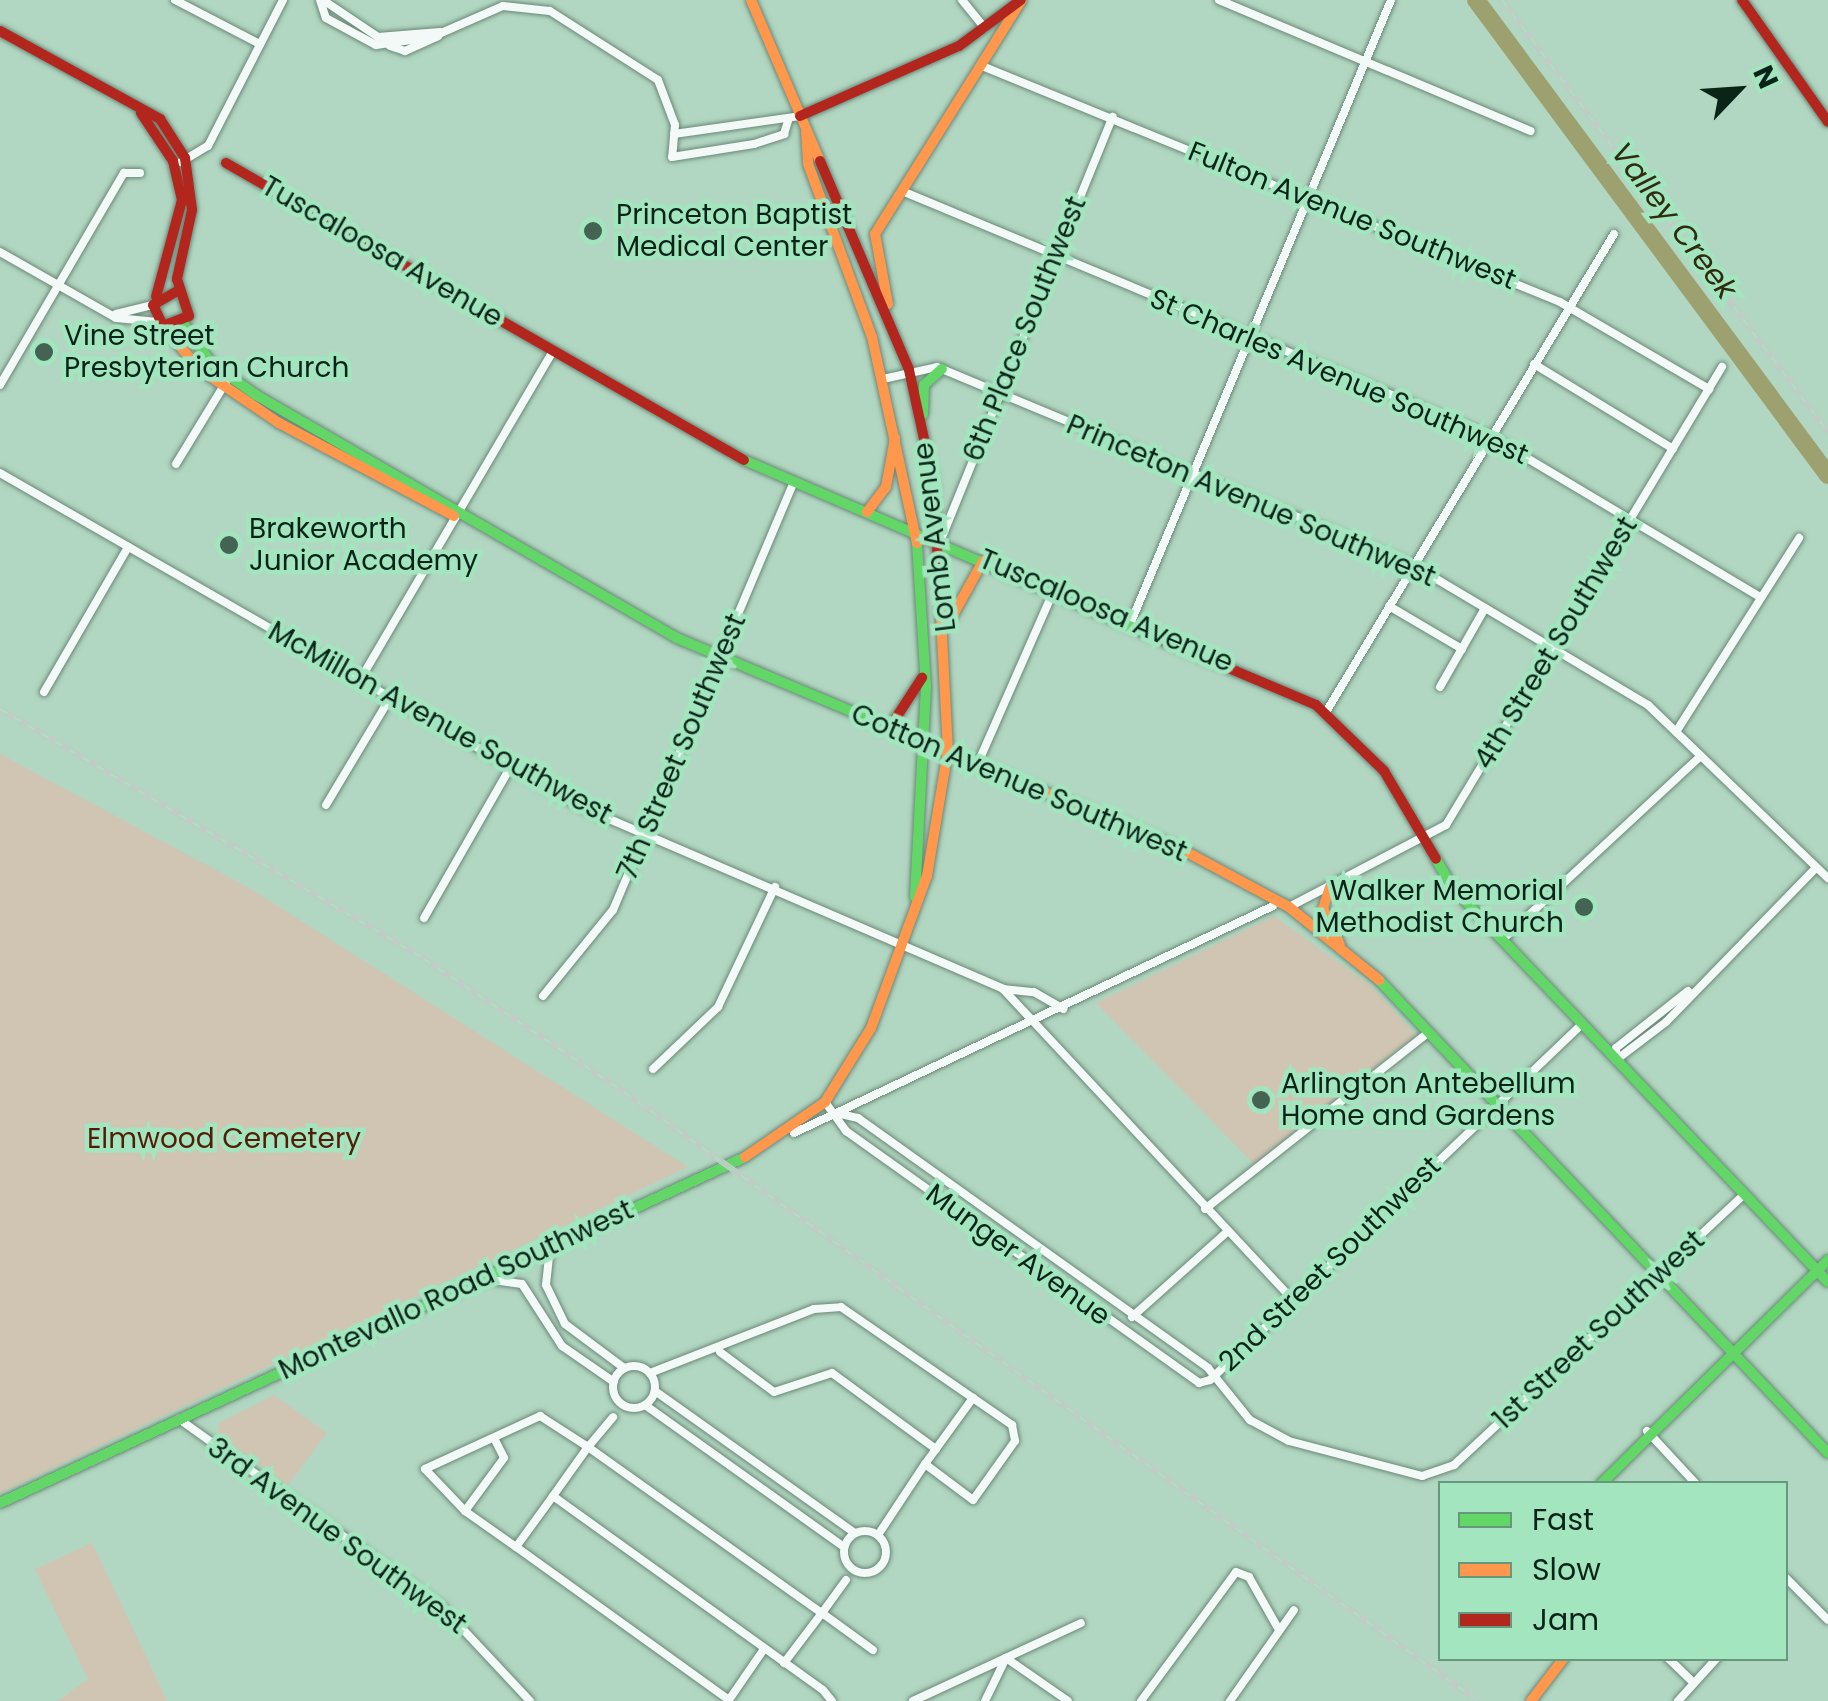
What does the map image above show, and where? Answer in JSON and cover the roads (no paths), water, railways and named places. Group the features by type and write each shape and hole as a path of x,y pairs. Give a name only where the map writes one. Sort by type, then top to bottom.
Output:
{"street":[{"path":"175,0 260,44"},
{"path":"180,162 208,146 283,0"},
{"path":"322,0 363,30 390,38 440,32"},
{"path":"322,0 326,18 405,52 440,32 503,6 550,10 644,66 669,100 674,134 672,157 732,150 784,134 788,121"},
{"name":"Lomb Avenue","path":"751,0 909,370 940,542 946,629 948,751 915,904 870,1028 825,1102 780,1141"},
{"path":"962,0 985,28"},
{"path":"788,121 985,28 1022,0"},
{"path":"894,333 876,234 1022,0"},
{"path":"1219,0 1531,131"},
{"path":"1742,0 1828,122"},
{"path":"1131,622 1387,2"},
{"path":"0,31 141,112 160,119 180,162 192,210 177,291"},
{"name":"Fulton Avenue Southwest","path":"982,66 1568,306 1709,389"},
{"path":"674,134 730,131 777,115 788,121"},
{"name":"6th Place Southwest","path":"940,542 997,392 1113,117"},
{"name":"Lomb Avenue","path":"806,128 808,164 883,379 917,533 926,667 915,904"},
{"path":"730,131 732,150"},
{"path":"160,324 154,302 179,222 180,162"},
{"name":"Tuscaloosa Avenue","path":"226,162 552,351 794,482 1131,622 1326,712 1384,770 1422,840 1502,940 1828,1282"},
{"path":"0,385 124,174 140,173"},
{"name":"St Charles Avenue Southwest","path":"902,191 1490,436 1758,596"},
{"path":"1326,712 1614,234"},
{"path":"0,252 112,315 183,324 189,304 177,291"},
{"path":"112,315 177,291"},
{"name":"Cotton Avenue Southwest","path":"160,324 226,382 454,516 720,656 1183,850 1272,906 1288,907"},
{"name":"Cotton Avenue Southwest","path":"183,324 226,382"},
{"path":"360,680 552,351"},
{"path":"1534,364 1673,449"},
{"path":"1709,389 1722,367"},
{"path":"924,440 924,385 942,369"},
{"name":"Princeton Avenue Southwest","path":"883,379 909,370 942,369 1413,565 1648,705 1828,878"},
{"path":"176,464 226,382"},
{"name":"4th Street Southwest","path":"1288,907 1446,825 1709,389"},
{"path":"866,512 886,487 896,432"},
{"name":"McMillon Avenue Southwest","path":"0,473 510,768 646,835 901,940 1004,989 1032,1024 1290,1298"},
{"name":"7th Street Southwest","path":"544,996 600,935 794,482"},
{"path":"1676,732 1758,596 1799,538"},
{"path":"44,692 128,548"},
{"path":"946,629 962,584 983,561"},
{"path":"978,763 1054,590"},
{"path":"1390,606 1462,648"},
{"path":"1440,687 1485,608"},
{"path":"890,727 916,698 926,667"},
{"path":"326,805 390,698"},
{"path":"1502,940 1700,756"},
{"path":"424,918 510,768"},
{"path":"1616,1060 1616,1048 1688,991 1816,868"},
{"path":"653,1069 718,1008 775,887"},
{"path":"1330,887 1326,917 1346,953"},
{"path":"780,1141 1032,1024 1272,906"},
{"path":"1288,907 1346,953 1428,1033 1828,1452"},
{"path":"1004,989 1063,1009"},
{"path":"1616,1060 1666,1022 1688,991"},
{"name":"2nd Street Southwest","path":"1210,1380 1290,1298 1581,1024"},
{"path":"1205,1208 1428,1033"},
{"name":"Munger Avenue","path":"825,1102 836,1112 846,1131 1199,1383 1210,1380"},
{"name":"Munger Avenue","path":"836,1112 858,1118 1208,1368 1210,1380 1250,1420 1289,1441 1422,1476 1454,1465"},
{"name":"Montevallo Road Southwest","path":"0,1504 780,1141"},
{"name":"1st Street Southwest","path":"1454,1465 1744,1194"},
{"path":"956,1210 965,1196"},
{"path":"1132,1316 1227,1232"},
{"path":"550,1247 546,1284 566,1324 624,1368 650,1372 720,1352 814,1309 841,1307 973,1398 1016,1433 973,1500 925,1464"},
{"path":"1603,1481 1646,1431 1828,1260"},
{"path":"482,1278 522,1284 562,1346 614,1382"},
{"path":"1079,1299 1088,1285"},
{"path":"720,1352 774,1392 832,1373 936,1449"},
{"path":"613,1417 614,1382 624,1368"},
{"path":"650,1372 655,1391 856,1533 878,1535"},
{"path":"645,1406 655,1391"},
{"path":"784,1662 846,1580 885,1560 878,1535 973,1398"},
{"path":"616,1399 627,1407"},
{"path":"516,1547 613,1417 627,1407 645,1406 844,1547 849,1566 846,1580"},
{"path":"764,1649 729,1701 465,1512 425,1469 549,1416 874,1650"},
{"name":"3rd Avenue Southwest","path":"179,1419 441,1606 530,1701"},
{"path":"1646,1431 1693,1481"},
{"path":"465,1512 504,1458 494,1438"},
{"path":"553,1496 784,1662 832,1701"},
{"path":"844,1547 856,1533"},
{"path":"849,1566 859,1572"},
{"path":"1141,1701 1236,1572 1250,1577 1280,1630"},
{"path":"1788,1584 1828,1620"},
{"path":"1230,1701 1294,1610"},
{"path":"912,1701 1081,1623"},
{"path":"985,1701 1006,1658"},
{"path":"1006,1658 1068,1701"},
{"path":"1531,1701 1562,1661"},
{"path":"1671,1661 1694,1683"},
{"path":"1678,1701 1713,1661"}],"waterway":[{"name":"Valley Creek","path":"1476,0 1828,475"}],"railway":[{"path":"1502,0 1828,432"},
{"path":"0,709 424,959 624,1092 1478,1701"}],"place":[{"name":"Princeton Baptist Medical Center","path":"593,231"},
{"name":"Vine Street Presbyterian Church","path":"44,352"},
{"name":"Brakeworth Junior Academy","path":"229,545"},
{"name":"Walker Memorial Methodist Church","path":"1584,907"},
{"name":"Arlington Antebellum Home and Gardens","path":"1261,1100"}],"park label":[{"name":"Elmwood Cemetery","path":"224,1139"}]}
